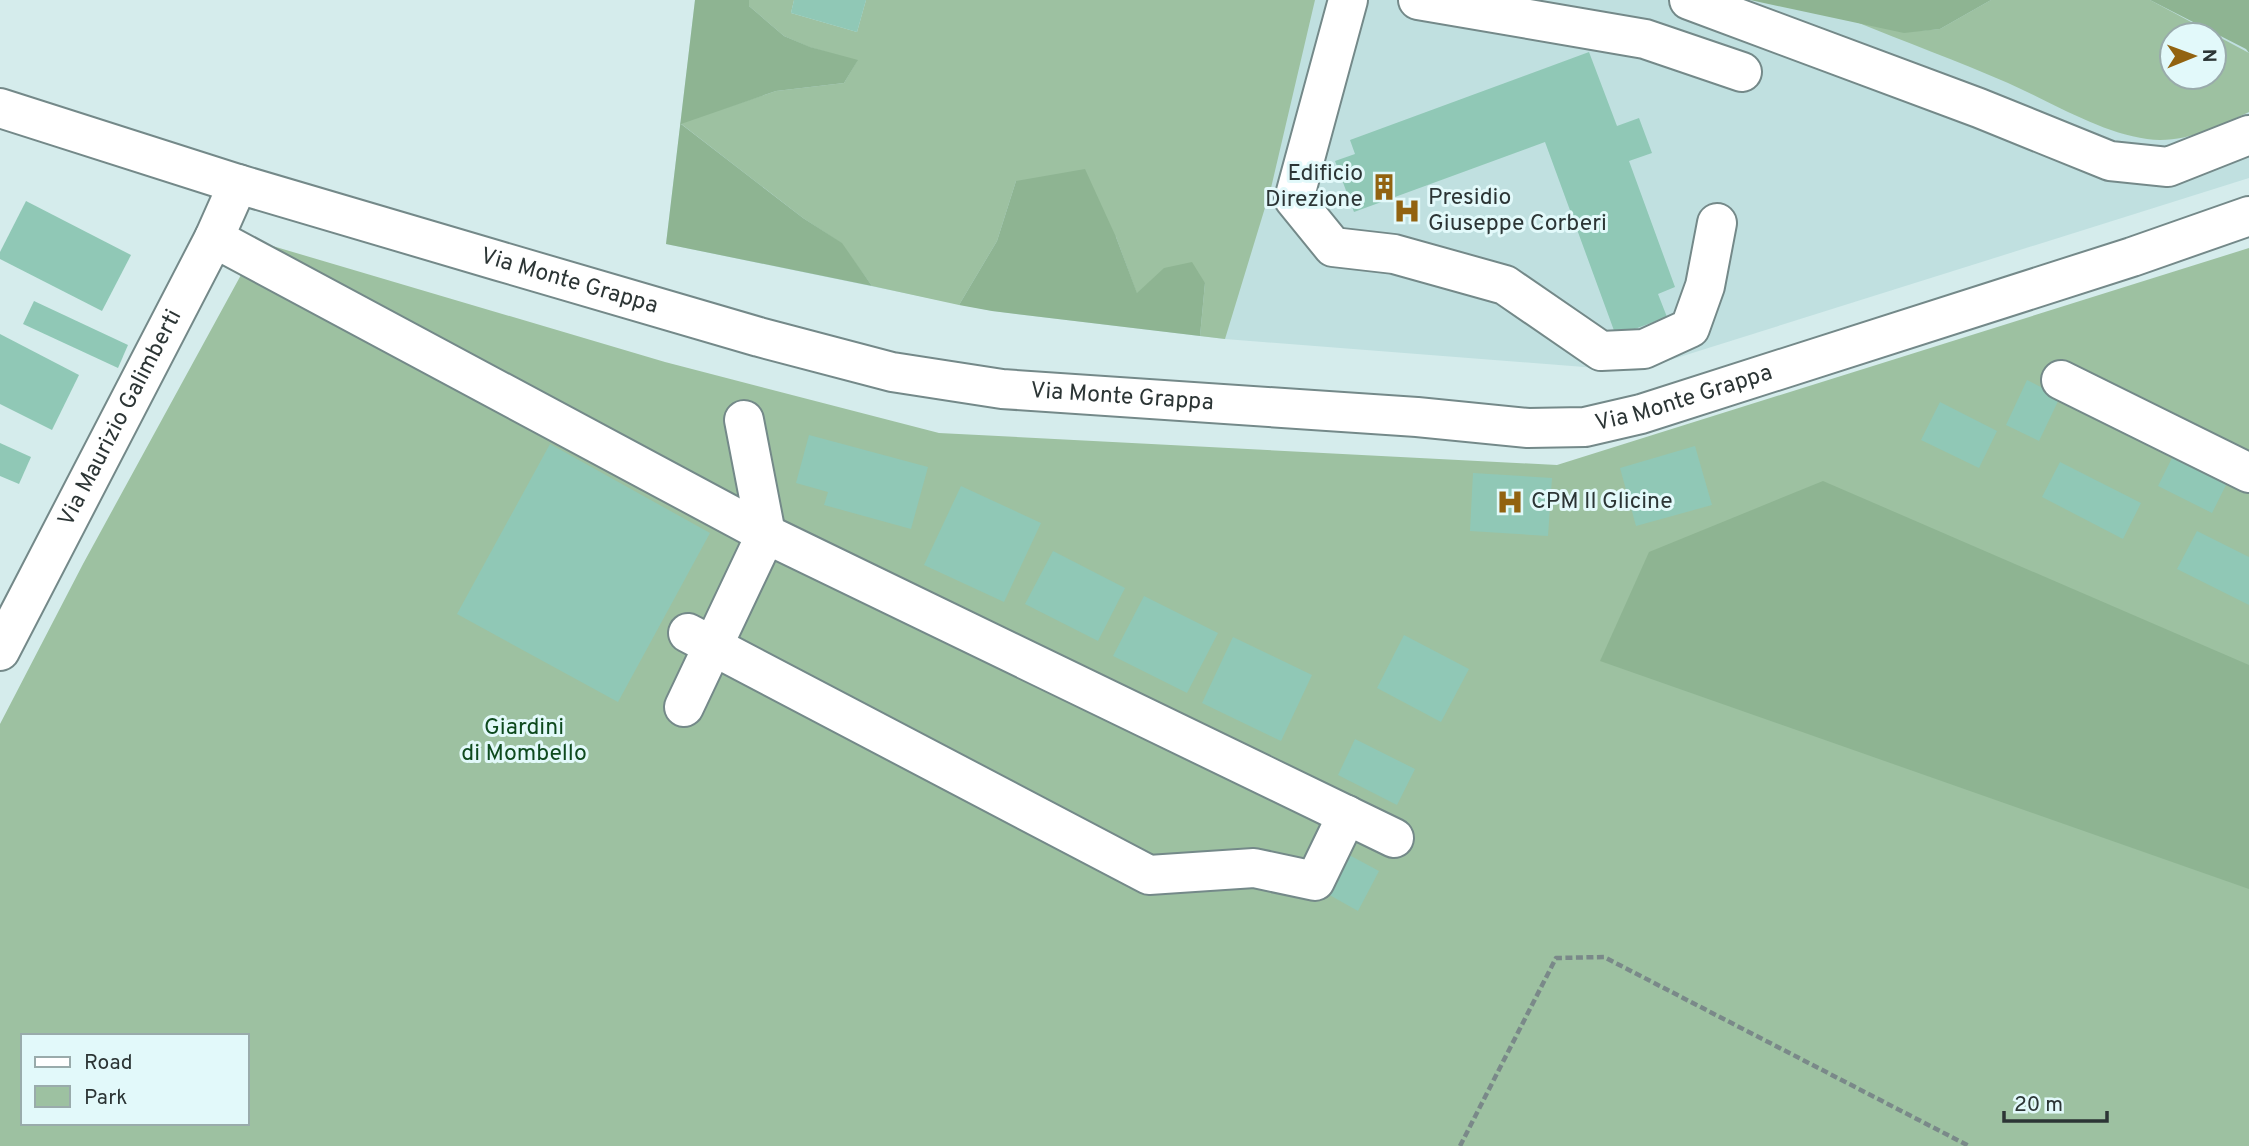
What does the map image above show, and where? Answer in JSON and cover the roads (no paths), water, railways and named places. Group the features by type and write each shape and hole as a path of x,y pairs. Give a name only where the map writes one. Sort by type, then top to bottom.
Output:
{"street":[{"path":"1348,0 1294,199 1334,247 1394,254 1505,285 1601,351 1644,349 1690,328 1705,286 1717,223"},
{"path":"1418,0 1645,39 1742,72"},
{"path":"1689,0 1979,108 2110,161 2168,167 2249,135"},
{"name":"Via Monte Grappa","path":"0,108 237,184 759,337 892,372 1002,389 1403,416 1528,428 1585,427 1641,414 2119,261 2249,216"},
{"name":"Via Maurizio Galimberti","path":"0,651 214,238 237,184"},
{"path":"214,238 766,534 1394,838"},
{"path":"2061,380 2249,474"},
{"path":"684,707 701,640 766,534 744,420"},
{"path":"701,640 1149,875 1254,868 1315,881 1347,815"}],"place":[{"name":"Edificio Direzione","path":"1384,187"},
{"name":"Presidio Giuseppe Corberi","path":"1407,211"},
{"name":"CPM Il Glicine","path":"1510,502"}],"park label":[{"name":"Giardini di Mombello","path":"524,741"}]}
